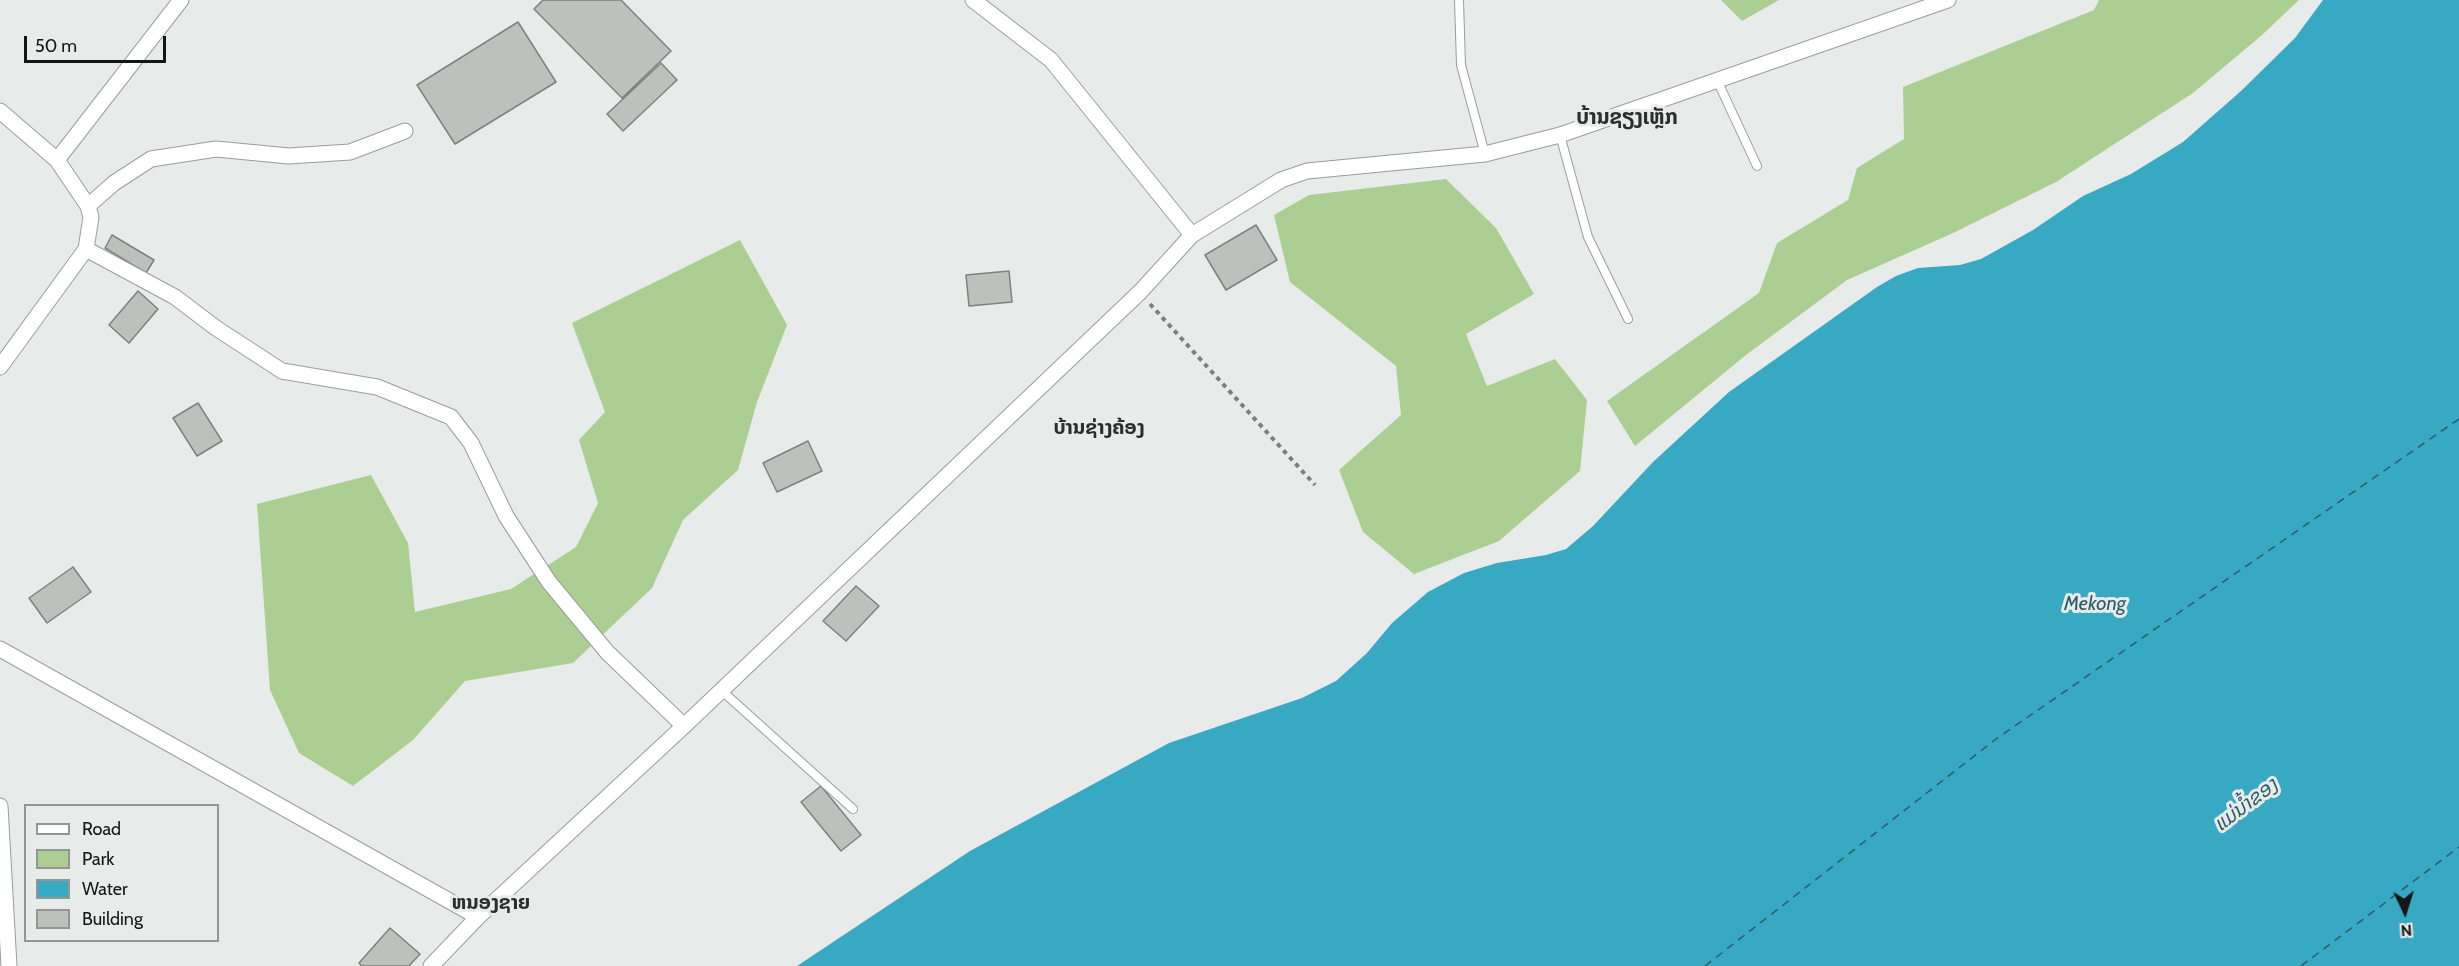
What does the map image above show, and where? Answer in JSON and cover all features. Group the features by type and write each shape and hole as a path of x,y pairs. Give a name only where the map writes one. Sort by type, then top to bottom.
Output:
{"street":[{"path":"57,160 181,0"},
{"path":"973,0 1051,60 1192,235"},
{"path":"431,966 478,918 684,726 1140,292 1192,235 1281,180 1307,171 1485,154 1560,135 1948,0"},
{"path":"0,111 57,160 88,206 91,217 86,249 0,367"},
{"path":"88,206 114,183 151,159 216,148 289,156 350,152 405,131"},
{"path":"86,249 175,297 216,328 282,371 377,387 451,417 471,443 506,516 549,582 608,651 684,726"},
{"path":"0,649 478,918"},
{"path":"0,806 9,966"}],"lane":[{"path":"1459,0 1461,64 1485,154"},
{"path":"1717,80 1758,166"},
{"path":"1560,135 1588,237 1628,319"},
{"path":"721,690 852,809"}],"path":[{"path":"1140,292 1315,485"}],"green space":[{"path":"1721,0 1779,0 1742,21"},
{"path":"2099,0 2299,0 2262,35 2193,93 2056,182 1951,234 1847,280 1746,355 1635,446 1607,401 1759,293 1777,243 1848,200 1857,168 1904,139 1903,87 2094,10"},
{"path":"1446,179 1496,228 1534,294 1466,334 1487,386 1555,359 1587,400 1580,471 1499,541 1414,574 1363,532 1339,470 1401,415 1396,366 1290,282 1274,215 1309,195"},
{"path":"740,240 787,325 757,402 738,470 683,520 652,588 573,663 465,681 413,740 353,786 299,753 270,690 257,504 371,475 408,543 415,612 511,589 576,547 598,503 579,440 605,412 572,323"}],"water":[{"name":"Mekong","path":"2323,0 2459,0 2459,966 797,966 970,851 1169,743 1302,698 1336,681 1367,653 1392,623 1428,592 1464,573 1497,563 1546,555 1566,549 1593,526 1653,462 1729,392 1877,287 1896,276 1918,268 1960,265 1981,259 2033,230 2083,196 2131,174 2183,142 2241,91 2295,38"}],"building":[{"path":"543,0 621,0 671,51 622,98 534,9"},
{"path":"518,22 556,82 455,144 417,85"},
{"path":"661,63 677,80 623,131 607,114"},
{"path":"1256,225 1277,260 1226,290 1205,255"},
{"path":"112,235 154,260 146,273 105,248"},
{"path":"1009,271 1012,302 969,306 966,275"},
{"path":"138,291 158,309 129,343 109,325"},
{"path":"198,403 222,441 197,456 173,418"},
{"path":"808,441 822,471 777,492 763,463"},
{"path":"73,567 91,592 47,623 29,598"},
{"path":"856,586 879,606 846,641 823,621"},
{"path":"821,786 861,835 841,851 801,802"},
{"path":"390,928 420,954 409,966 362,966 359,963"}],"ferry route":[{"path":"1705,966 1996,739 2459,419"},
{"path":"2301,966 2459,847"}],"district":[{"name":"ບ້ານຊຽງເຫຼັກ","path":"1627,118"},
{"name":"ບ້ານຊ່າງຄ້ອງ","path":"1099,428"},
{"name":"ຫນອງຊາຍ","path":"491,903"}],"water label":[{"name":"ແມ່ນ້ຳຂອງ","path":"2246,805"}]}
